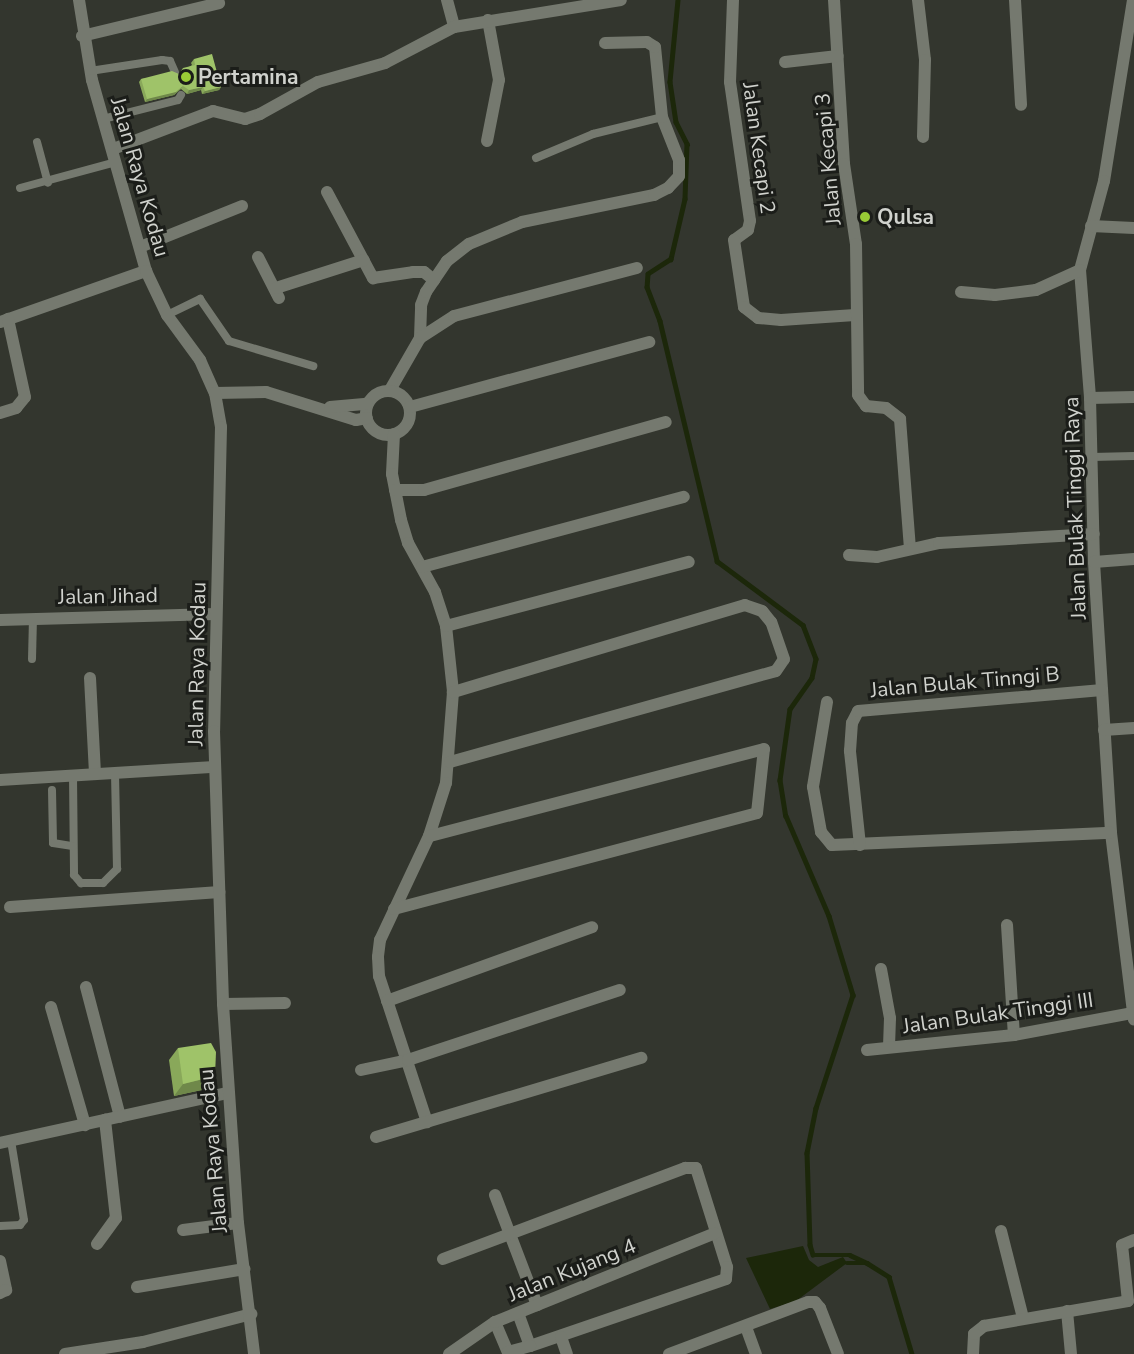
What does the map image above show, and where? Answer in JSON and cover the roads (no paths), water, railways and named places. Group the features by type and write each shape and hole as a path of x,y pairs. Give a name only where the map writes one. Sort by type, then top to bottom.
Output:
{"street":[{"name":"Jalan Raya Kodau","path":"79,0 82,36 90,71 146,271 167,315 200,360 214,393 222,450 216,614 215,767 219,892 227,1093 238,1223 251,1314 254,1354"},
{"path":"447,0 454,27"},
{"path":"113,149 213,111 245,118 260,114 318,82 385,63 454,27 621,0"},
{"name":"Jalan Kecapi 2","path":"733,0 730,82 750,220 750,227 734,240 738,292 744,308 758,318 781,320 855,315"},
{"name":"Jalan Kecapi 3","path":"834,0 844,164 856,244 855,315"},
{"path":"918,0 925,60 923,137"},
{"path":"1015,0 1021,105"},
{"name":"Jalan Bulak Tinggi Raya","path":"1133,1016 1129,928 1111,834 1094,562 1090,398 1080,270 1104,181 1129,67 1134,0"},
{"path":"82,36 219,3"},
{"path":"487,141 499,80 488,20"},
{"path":"420,338 421,305 434,280 447,261 489,234 522,222 654,195 668,189 679,176 679,160 662,117 658,55 654,46 647,42 605,43"},
{"path":"785,62 838,56"},
{"path":"327,192 373,278 424,272 434,280"},
{"path":"140,247 242,206"},
{"path":"1091,226 1134,228"},
{"path":"258,256 278,293 364,260"},
{"path":"390,390 420,338 454,316 637,268"},
{"path":"961,292 995,295 1036,290 1080,270"},
{"path":"0,413 16,408 25,397 4,321 146,271"},
{"path":"855,315 859,400 866,406 894,411 903,432 910,548"},
{"path":"410,406 649,342"},
{"path":"390,390 403,395 410,406 410,420 394,434 380,434 367,418 367,404 376,394 390,390"},
{"path":"214,393 266,392 324,408 356,420 367,418"},
{"path":"1090,398 1134,397"},
{"path":"324,408 367,404"},
{"path":"395,490 424,490 666,423"},
{"path":"394,434 395,490 408,543 422,567 446,626 453,692 450,762 429,836 380,940 378,957 387,1001 427,1122"},
{"path":"422,567 684,497"},
{"path":"849,555 877,557 910,548 1094,534"},
{"path":"1094,562 1134,559"},
{"path":"446,626 689,562"},
{"path":"450,762 776,671 784,659 771,622 762,611 745,605 453,692"},
{"name":"Jalan Jihad","path":"0,620 216,614"},
{"path":"90,678 95,774"},
{"name":"Jalan Bulak Tinngi B","path":"860,845 850,751 852,723 858,711 1102,690"},
{"path":"827,702 813,787 821,832 832,845 1111,834"},
{"path":"1104,730 1134,728"},
{"path":"394,909 756,814 764,748 429,836"},
{"path":"0,780 215,767"},
{"path":"10,907 219,892"},
{"path":"1007,925 1014,1035"},
{"path":"387,1001 592,927"},
{"path":"881,969 890,1018 889,1047"},
{"path":"86,987 120,1117"},
{"path":"361,1070 408,1060 620,990"},
{"path":"223,1004 285,1003"},
{"path":"51,1007 85,1125"},
{"name":"Jalan Bulak Tinggi III","path":"867,1050 1014,1035 1133,1016"},
{"path":"376,1137 641,1058"},
{"path":"6,1142 227,1093"},
{"path":"98,1244 116,1218 105,1120"},
{"path":"443,1259 693,1166 727,1267 726,1279 561,1337 508,1352 495,1322"},
{"path":"495,1195 537,1305"},
{"path":"183,1230 238,1223"},
{"path":"1001,1231 1023,1318"},
{"name":"Jalan Kujang 4","path":"455,1353 495,1322 715,1233"},
{"path":"973,1354 972,1343 978,1328 1130,1300 1122,1245 1134,1240"},
{"path":"0,1261 6,1285 6,1290 0,1293"},
{"path":"136,1287 244,1269"},
{"path":"671,1354 815,1302 838,1354"},
{"path":"1067,1311 1071,1354"},
{"path":"518,1313 530,1346"},
{"path":"70,1353 143,1342 251,1314"},
{"path":"746,1327 756,1354"},
{"path":"561,1337 567,1354"}],"lane":[{"path":"90,71 162,60 170,61 175,72"},
{"path":"103,119 178,100 181,95"},
{"path":"536,158 593,134 662,117"},
{"path":"37,142 48,183"},
{"path":"20,188 48,183 116,162"},
{"path":"167,315 200,299 229,341 313,366"},
{"path":"1092,457 1134,456"},
{"path":"32,658 33,618"},
{"path":"73,776 74,875 78,882 103,883 117,869 115,772"},
{"path":"52,790 53,843 73,846"},
{"path":"0,1226 20,1225 24,1220 6,1142"}],"waterway":[{"path":"678,0 670,82 676,122 687,144 685,199 671,259 648,274 647,287 660,321 717,561 803,625 816,659 812,678 790,709 780,780 786,816 829,916 853,995 816,1108 807,1153 810,1245 813,1255 850,1255 867,1263"},
{"path":"847,1263 867,1263 889,1277 912,1354"}],"place":[{"name":"Pertamina","path":"186,77"},
{"name":"Qulsa","path":"865,217"}]}
